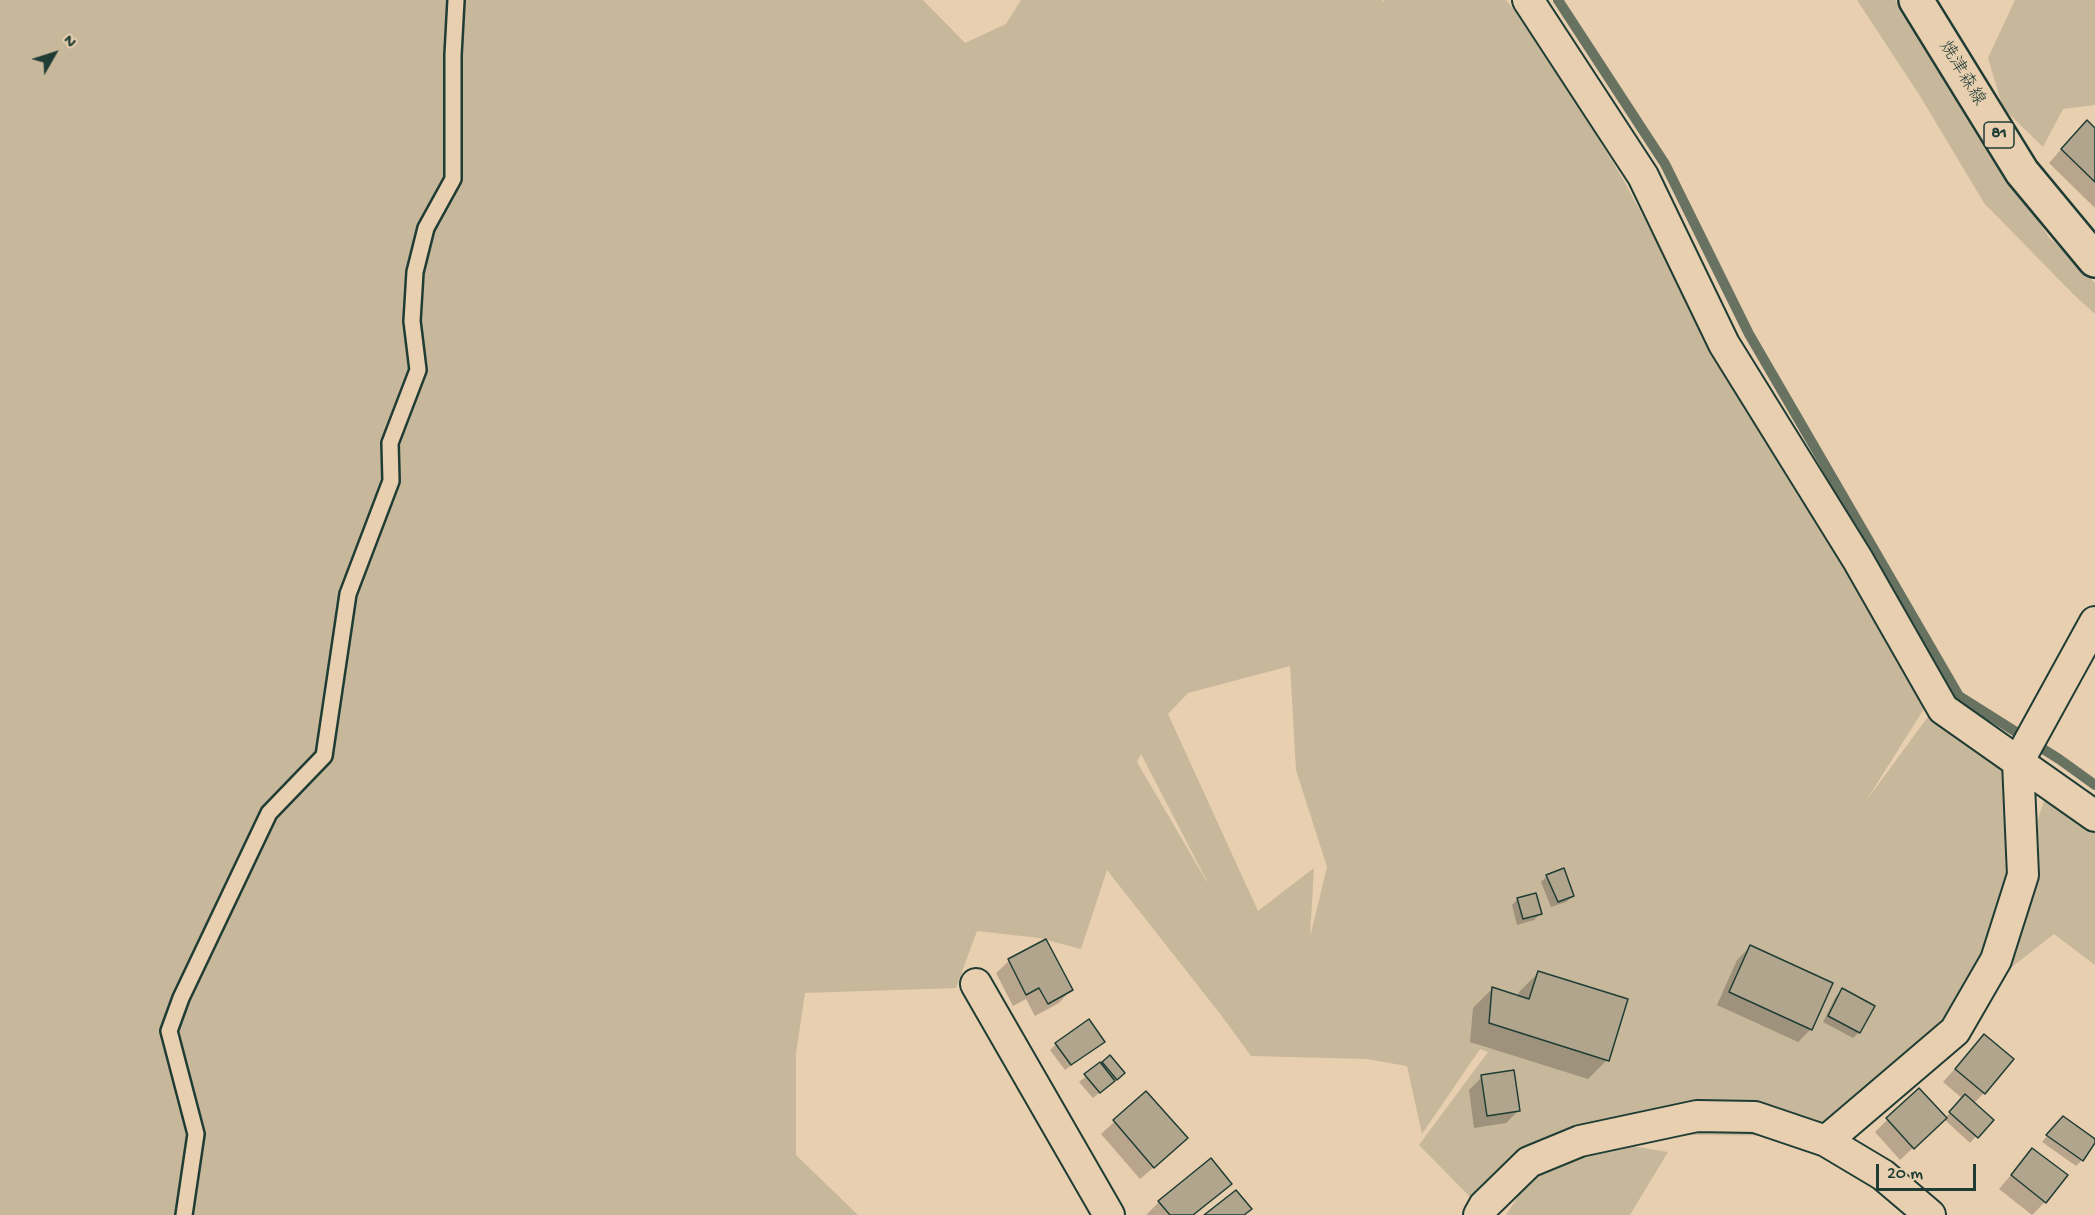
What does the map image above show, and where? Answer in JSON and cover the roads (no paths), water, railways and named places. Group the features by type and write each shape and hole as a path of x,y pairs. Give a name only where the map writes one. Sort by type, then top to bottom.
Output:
{"main road":[{"name":"焼津森線","path":"1916,0 2022,172 2095,260"}],"street":[{"path":"1528,0 1643,176 1724,344 1858,560 1943,710 2020,757 2095,816"},
{"path":"1826,1141 1955,1031 1996,960 2023,875 2020,757 2095,622"},
{"path":"976,984 1109,1215"},
{"path":"1479,1215 1484,1206 1529,1162 1580,1141 1697,1116 1755,1117 1826,1141 1883,1175 1930,1215"}],"lane":[{"path":"184,1215 196,1134 169,1031 181,998 269,813 324,756 348,594 391,481 390,443 418,370 412,321 415,272 426,228 453,179 453,55 456,0"}],"waterway":[{"path":"1558,0 1665,164 1749,334 1959,696 2059,759 2095,785"}]}
